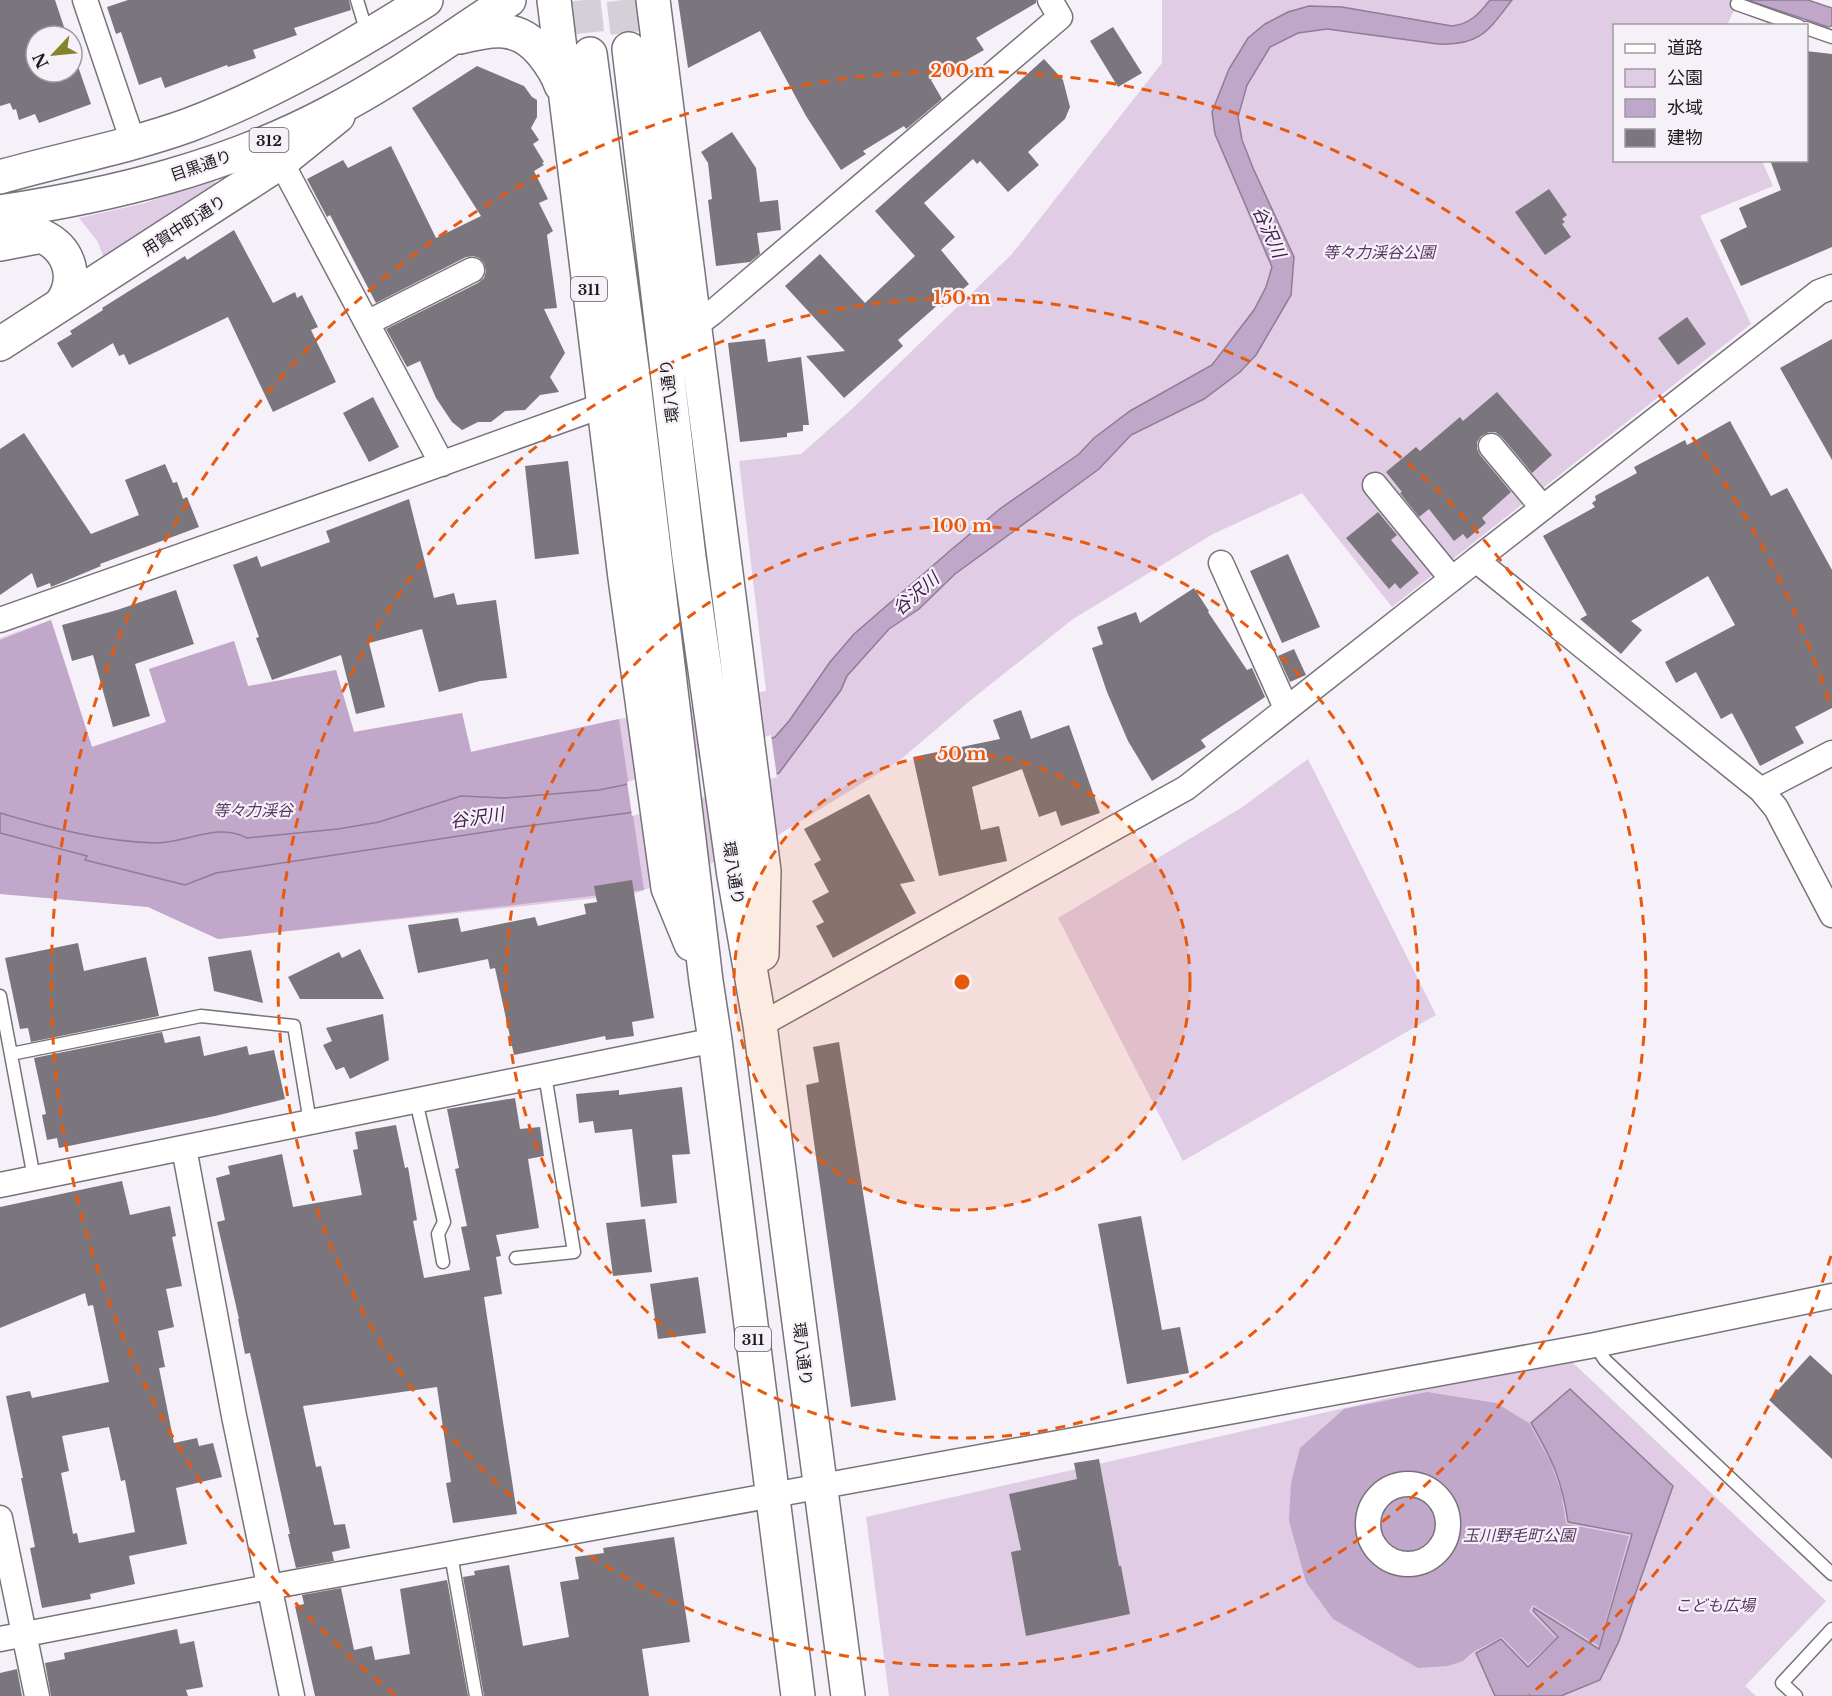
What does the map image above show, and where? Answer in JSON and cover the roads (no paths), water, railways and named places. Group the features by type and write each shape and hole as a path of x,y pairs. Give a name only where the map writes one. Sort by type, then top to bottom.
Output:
{"main road":[{"path":"0,177 133,142 234,107 324,62 426,0"},
{"name":"目黒通り","path":"2,229 38,221 117,190 210,163 295,130 362,96 510,0"},
{"name":"311","path":"554,0 625,579 682,886"},
{"path":"652,0 722,543 749,873"},
{"path":"448,39 488,30 506,30 523,35 549,62 566,98"},
{"name":"環八通り","path":"629,49 690,557 749,873 760,1025 848,1696"},
{"name":"環八通り","path":"590,54 634,383 656,570 682,886 706,981 716,1040 798,1696"},
{"name":"用賀中町通り","path":"0,344 281,162 362,96"},
{"path":"0,157 54,161"},
{"path":"38,221 69,262 70,285 67,296 61,304"}],"street":[{"path":"86,0 133,142"},
{"path":"695,326 1060,17 1050,0"},
{"path":"281,162 442,464"},
{"path":"367,323 472,270"},
{"path":"760,1025 1186,788 1819,292 1832,287"},
{"path":"0,620 604,405"},
{"path":"1491,446 1544,508"},
{"path":"1375,485 1452,579"},
{"path":"1476,560 1761,790 1776,808 1832,915"},
{"path":"1221,563 1286,708"},
{"path":"1761,790 1832,753"},
{"path":"0,1185 716,1040"},
{"path":"184,1148 292,1696"},
{"path":"0,1640 269,1587 1595,1345 1832,1296"},
{"path":"0,1518 37,1696"}],"lane":[{"path":"357,0 368,37"},
{"path":"1737,4 1793,24"},
{"path":"1808,29 1832,37"},
{"path":"0,996 34,1178"},
{"path":"11,1054 201,1016 294,1026 310,1122"},
{"path":"516,1258 574,1252 545,1075"},
{"path":"416,1101 444,1222 438,1234 443,1262"},
{"path":"1595,1345 1605,1360 1832,1574"},
{"path":"451,1555 476,1696"},
{"path":"1796,1696 1782,1683 1832,1629"}],"water":[{"name":"谷沢川","path":"1490,0 1512,0 1489,28 1474,39 1464,42 1438,44 1327,29 1298,33 1270,47 1247,85 1238,117 1242,140 1253,168 1294,257 1291,295 1256,355 1240,372 1204,399 1131,435 1099,469 955,574 919,609 889,629 847,676 841,690 779,773 628,813 511,828 216,873 185,885 85,860 87,856 0,833 0,813 97,837 157,843 225,832 247,838 338,829 379,822 461,796 504,798 599,790 624,785 775,737 789,721 830,662 854,634 1001,508 1079,454 1094,438 1130,411 1212,365 1254,310 1266,287 1272,267 1215,134 1212,112 1229,69 1248,38 1265,24 1288,12 1309,6 1342,7 1452,26 1474,18"},
{"path":"1747,0 1808,0 1832,8 1832,26 1828,27"},
{"path":"1570,1389 1673,1486 1619,1641 1600,1680 1561,1696 1495,1696 1476,1653 1501,1639 1528,1667 1558,1637 1533,1611 1534,1608 1599,1649 1632,1534 1568,1522 1563,1494 1555,1470 1531,1423"}],"tunnel":[{"path":"584,0 590,54"},
{"path":"623,0 629,49"}],"park label":[{"name":"等々力渓谷公園","path":"1379,252"},
{"name":"等々力渓谷","path":"253,810"},
{"name":"玉川野毛町公園","path":"1519,1535"},
{"name":"こども広場","path":"1715,1605"}]}
